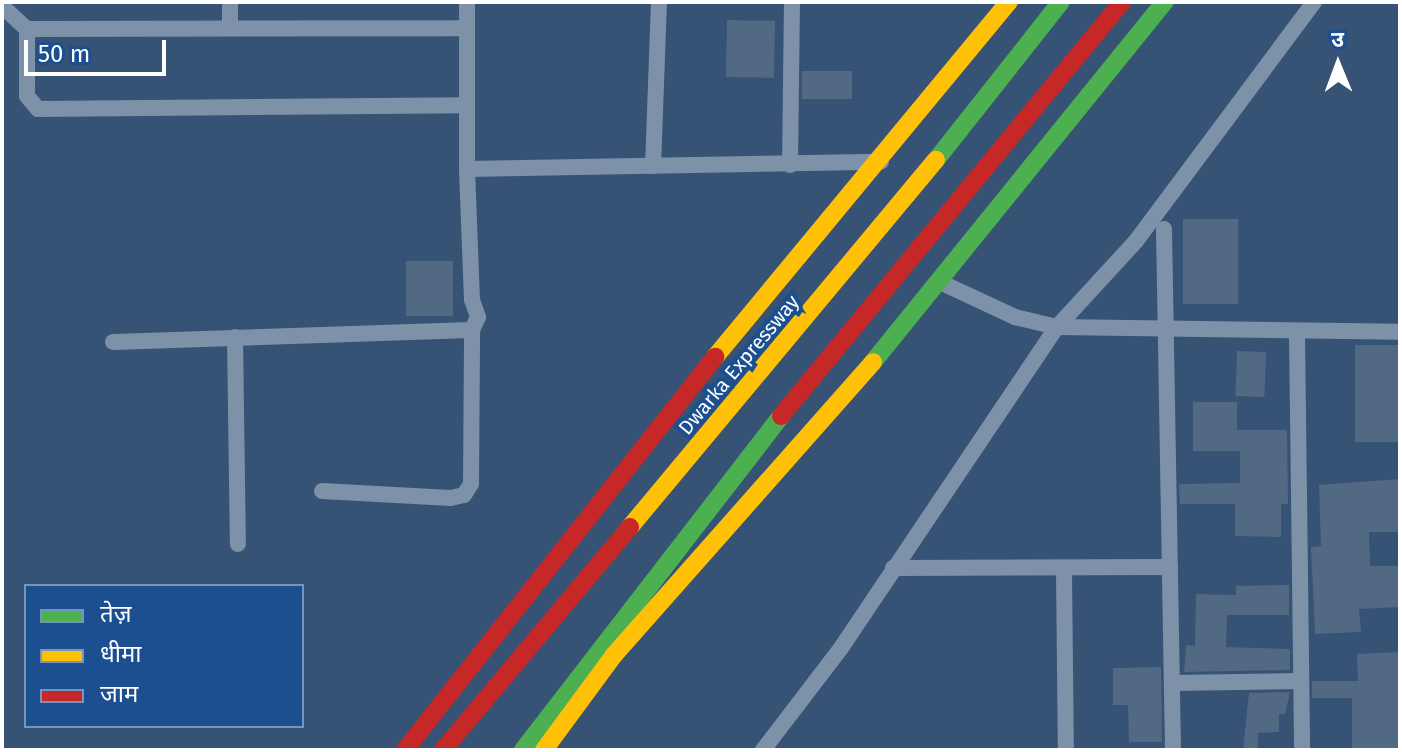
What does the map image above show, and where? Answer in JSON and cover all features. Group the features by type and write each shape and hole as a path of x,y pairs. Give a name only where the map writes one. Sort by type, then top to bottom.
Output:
{"main road":[{"path":"405,750 712,361 881,162 1009,2"},
{"name":"Dwarka Expressway","path":"443,750 885,224 1061,2"},
{"path":"523,750 712,500 1122,2"},
{"path":"544,750 614,655 942,283 1165,2"}],"street":[{"path":"230,2 230,28"},
{"path":"322,491 464,495 471,484 472,330 478,317 472,300 467,169 467,2"},
{"path":"653,166 659,2"},
{"path":"790,165 792,2"},
{"path":"763,750 893,568 1057,327 1136,241 1314,2"},
{"path":"2,6 27,29 467,28"},
{"path":"27,29 27,96 38,109 467,105"},
{"path":"467,169 881,162"},
{"path":"1164,229 1173,750"},
{"path":"942,283 1015,317 1057,327 1165,332 1400,332"},
{"path":"113,342 472,330"},
{"path":"1297,332 1302,750"},
{"path":"235,337 238,544"},
{"path":"893,568 1064,571 1170,567"},
{"path":"1064,571 1066,750"},
{"path":"1172,683 1301,681"}],"building":[{"path":"727,20 775,21 774,78 726,77"},
{"path":"802,71 852,71 852,99 802,99"},
{"path":"1183,219 1238,219 1238,304 1183,304"},
{"path":"406,261 453,261 453,316 406,316"},
{"path":"1355,345 1400,345 1400,442 1355,442"},
{"path":"1237,351 1266,352 1264,397 1235,396"},
{"path":"1193,402 1237,402 1237,430 1287,430 1288,504 1281,504 1281,537 1235,536 1235,504 1180,504 1179,484 1240,483 1240,451 1193,451"},
{"path":"1400,479 1400,532 1369,532 1370,566 1400,566 1400,607 1359,609 1361,632 1315,634 1311,547 1321,546 1319,485"},
{"path":"1289,585 1289,615 1227,615 1226,647 1290,649 1290,670 1184,672 1186,645 1195,646 1196,594 1236,595 1236,586"},
{"path":"1400,652 1398,750 1352,750 1352,698 1312,698 1312,681 1358,681 1357,654"},
{"path":"1161,667 1162,742 1129,742 1128,705 1113,705 1113,668"},
{"path":"1290,692 1285,714 1279,714 1279,732 1258,733 1258,750 1243,750 1249,693"}],"traffic: fast":[{"path":"936,160 1061,2"},
{"path":"873,362 1165,2"},
{"path":"523,750 781,416"}],"traffic: slow":[{"path":"715,357 1009,2"},
{"path":"630,527 936,160"},
{"path":"544,750 614,655 873,362"}],"traffic: jam":[{"path":"781,416 1122,2"},
{"path":"405,750 715,357"},
{"path":"443,750 630,527"}]}
